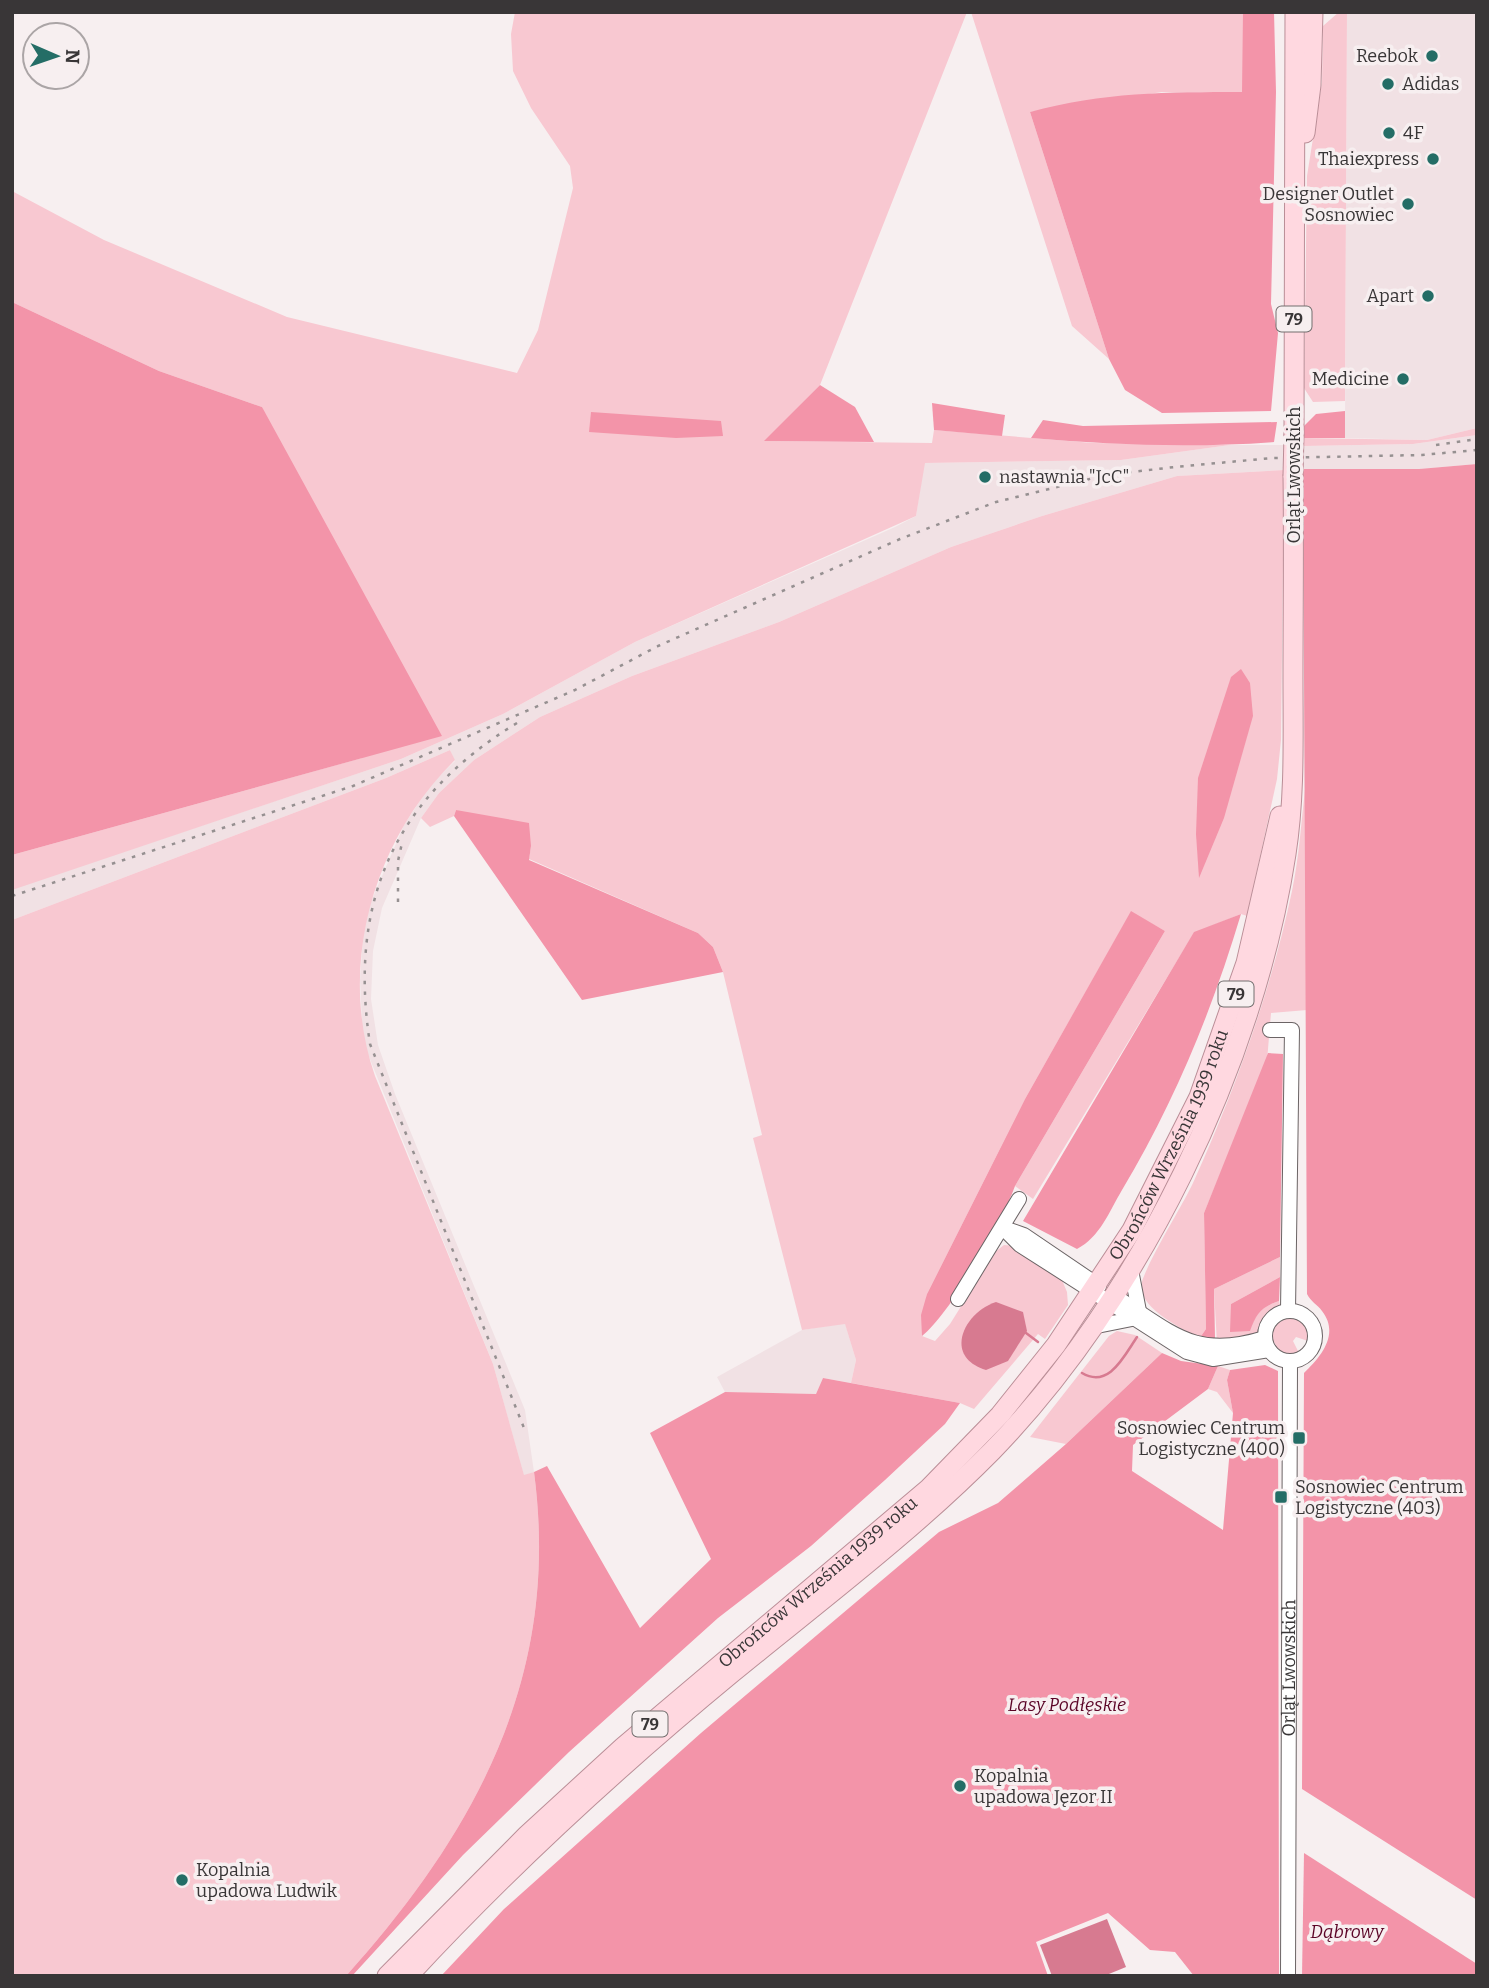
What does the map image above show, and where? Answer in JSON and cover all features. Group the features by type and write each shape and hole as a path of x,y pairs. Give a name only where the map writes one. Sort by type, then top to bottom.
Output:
{"main road":[{"name":"Orląt Lwowskich","path":"1292,746 1295,12"},
{"name":"Orląt Lwowskich","path":"1295,203 1311,85 1313,12"},
{"name":"Obrońców Września 1939 roku","path":"408,1976 509,1874 624,1766 876,1556 979,1464 1036,1402 1123,1265 1186,1127 1231,1011 1259,915 1292,746"},
{"name":"Obrońców Września 1939 roku","path":"387,1976 527,1835 623,1747 929,1489 1084,1323"}],"street":[{"path":"1270,1030 1292,1030 1289,1311"},
{"path":"958,1299 1019,1199"},
{"path":"1003,1228 1020,1245 1072,1273 1136,1315 1177,1336 1201,1346 1225,1348 1267,1344"},
{"path":"1072,1273 1123,1265 1136,1315"},
{"path":"1072,1273 1084,1323 1136,1315"},
{"path":"1289,1311 1307,1317 1315,1335 1308,1354 1290,1361 1278,1358 1267,1344 1268,1322 1281,1312 1289,1311"},
{"name":"Orląt Lwowskich","path":"1288,1976 1290,1361"}],"shaded area":[{"path":"515,12 967,12 820,385 765,441 932,443 934,430 1093,443 1230,445 1121,460 925,463 916,516 635,642 503,714 401,759 12,890 12,855 362,758 262,407 159,371 12,302 12,191 104,240 287,317 517,373 538,330 573,188 570,166 531,108 513,71 511,34"},
{"path":"971,12 1243,12 1243,92 1162,92 1030,112 1109,359 1072,326"},
{"path":"1339,12 1347,12 1345,401 1313,402 1304,388 1307,176 1322,82 1323,26"},
{"name":"Designer Outlet Sosnowiec","path":"1347,12 1477,12 1477,428 1427,440 1345,438"},
{"path":"1477,428 1477,435 1413,444 1304,446 1303,438 1427,440"},
{"path":"1477,435 1477,464 1419,469 1303,469 1304,446 1413,444"},
{"path":"1230,445 1284,445 1284,470 1177,476 1042,516 951,547 779,622 632,676 540,717 474,760 439,793 421,818 382,908 373,951 371,999 378,1045 395,1094 525,1410 534,1472 524,1476 493,1364 363,1042 360,980 363,935 370,904 404,825 431,784 455,761 450,750 386,778 12,920 12,889 401,759 503,714 635,642 895,527 916,516 924,463 1121,460"},
{"path":"1284,470 1281,740 1277,779 1247,916 1241,914 1194,933 1033,1199 1015,1186 1165,931 1131,912 1025,1099 927,1294 922,1336 935,1341 950,1324 995,1252 1004,1245 1015,1246 1062,1280 1068,1305 1045,1339 1038,1334 974,1409 960,1403 851,1383 856,1360 845,1324 802,1330 753,1138 762,1135 723,972 713,947 698,933 529,859 531,846 456,810 454,816 430,827 421,818 439,793 474,760 540,717 632,676 779,622 951,547 1042,516 1177,476"},
{"path":"450,750 455,760 426,792 403,828 384,866 370,907 362,949 360,992 364,1034 375,1076 493,1364 524,1475 534,1472 539,1546 534,1616 521,1682 499,1745 470,1806 434,1864 393,1921 346,1976 12,1976 12,920 386,778"},
{"path":"1305,790 1307,1010 1271,1013 1267,1061 1204,1213 1206,1329 1199,1339 1155,1311 1143,1296 1141,1287 1155,1253 1193,1183 1223,1112 1263,1003 1292,891"},
{"path":"1280,1257 1280,1277 1231,1304 1249,1331 1263,1309 1279,1301 1280,1306 1255,1334 1217,1344 1214,1289"},
{"path":"996,1302 1023,1312 1027,1331 1008,1361 986,1370 973,1364 965,1355 962,1335 974,1315"},
{"path":"1287,1318 1299,1320 1307,1329 1308,1341 1296,1337 1293,1341 1299,1353 1291,1355 1279,1352 1271,1336 1276,1324"},
{"path":"845,1323 856,1360 851,1383 823,1378 816,1394 725,1392 717,1377 802,1330"},
{"path":"1117,1331 1135,1335 1162,1353 1066,1444 1030,1437 1109,1336"},
{"path":"1218,1366 1230,1370 1227,1380 1233,1413 1217,1392 1208,1389"},
{"path":"1107,1919 1126,1967 1104,1976 1052,1976 1040,1945"}],"green space":[{"path":"1243,12 1274,12 1276,92 1271,304 1278,333 1271,411 1162,413 1125,390 1109,359 1030,112 1109,97 1242,92"},
{"path":"12,302 159,371 262,407 442,736 12,855"},
{"path":"820,385 855,407 874,442 764,441"},
{"path":"932,403 1005,415 1002,436 934,430"},
{"path":"1345,411 1345,438 1303,438 1304,426 1316,414"},
{"path":"591,412 721,421 723,436 676,438 589,432"},
{"path":"1043,420 1083,426 1277,422 1274,442 1183,445 1031,438"},
{"path":"1477,464 1477,1900 1302,1789 1304,1373 1317,1360 1329,1337 1327,1320 1307,1294 1303,469 1419,469"},
{"path":"1241,669 1250,683 1253,716 1224,818 1199,878 1196,834 1198,778 1231,677"},
{"path":"456,810 529,823 529,860 698,933 713,947 723,972 582,1000 454,816"},
{"path":"1131,911 1165,931 1015,1186 999,1221 961,1288 922,1336 921,1315 927,1294 1025,1099"},
{"path":"1241,914 1204,1021 1175,1090 1141,1157 1098,1231 1077,1249 1023,1221 1194,932"},
{"path":"1268,1053 1283,1054 1280,1257 1214,1289 1215,1338 1199,1339 1206,1329 1204,1213"},
{"path":"1280,1277 1279,1301 1260,1312 1250,1331 1230,1332 1231,1304"},
{"name":"Lasy Podłęskie","path":"1162,1353 1181,1361 1218,1366 1208,1389 1133,1445 1132,1471 1223,1530 1233,1413 1227,1380 1230,1370 1265,1365 1278,1371 1279,1976 1194,1976 1175,1952 1150,1950 1108,1913 1036,1942 1048,1976 441,1976 504,1909 701,1733 939,1532 998,1503 1066,1444"},
{"path":"823,1378 960,1403 945,1424 885,1480 811,1546 718,1618 569,1752 463,1855 352,1976 346,1976 393,1921 434,1864 470,1806 499,1745 521,1682 534,1616 539,1546 534,1472 547,1466 640,1628 711,1559 650,1433 725,1392 816,1394"},
{"name":"Dąbrowy","path":"1304,1853 1477,1964 1477,1976 1302,1976"}],"waterway":[{"path":"1026,1333 1038,1342"},
{"path":"1082,1373 1092,1377 1108,1374 1121,1361 1137,1337"}],"railway":[{"path":"1436,445 1477,439"},
{"path":"12,896 353,786 575,690 658,646 900,539 996,502 1106,475 1175,467 1272,458 1422,455 1477,450"},
{"path":"517,723 474,753 439,785 411,820 389,858 374,900 366,944 365,993 370,1044 526,1433"},
{"path":"398,902 398,861 402,843"}],"place":[{"name":"Reebok","path":"1432,56"},
{"name":"Adidas","path":"1388,84"},
{"name":"4F","path":"1389,133"},
{"name":"Thaiexpress","path":"1433,159"},
{"name":"Designer Outlet Sosnowiec","path":"1408,204"},
{"name":"Apart","path":"1428,296"},
{"name":"Medicine","path":"1403,379"},
{"name":"nastawnia \"JcC\"","path":"985,477"},
{"name":"Sosnowiec Centrum Logistyczne (400)","path":"1299,1438"},
{"name":"Sosnowiec Centrum Logistyczne (403)","path":"1281,1497"},
{"name":"Kopalnia upadowa Jęzor II","path":"960,1786"},
{"name":"Kopalnia upadowa Ludwik","path":"182,1880"}]}
